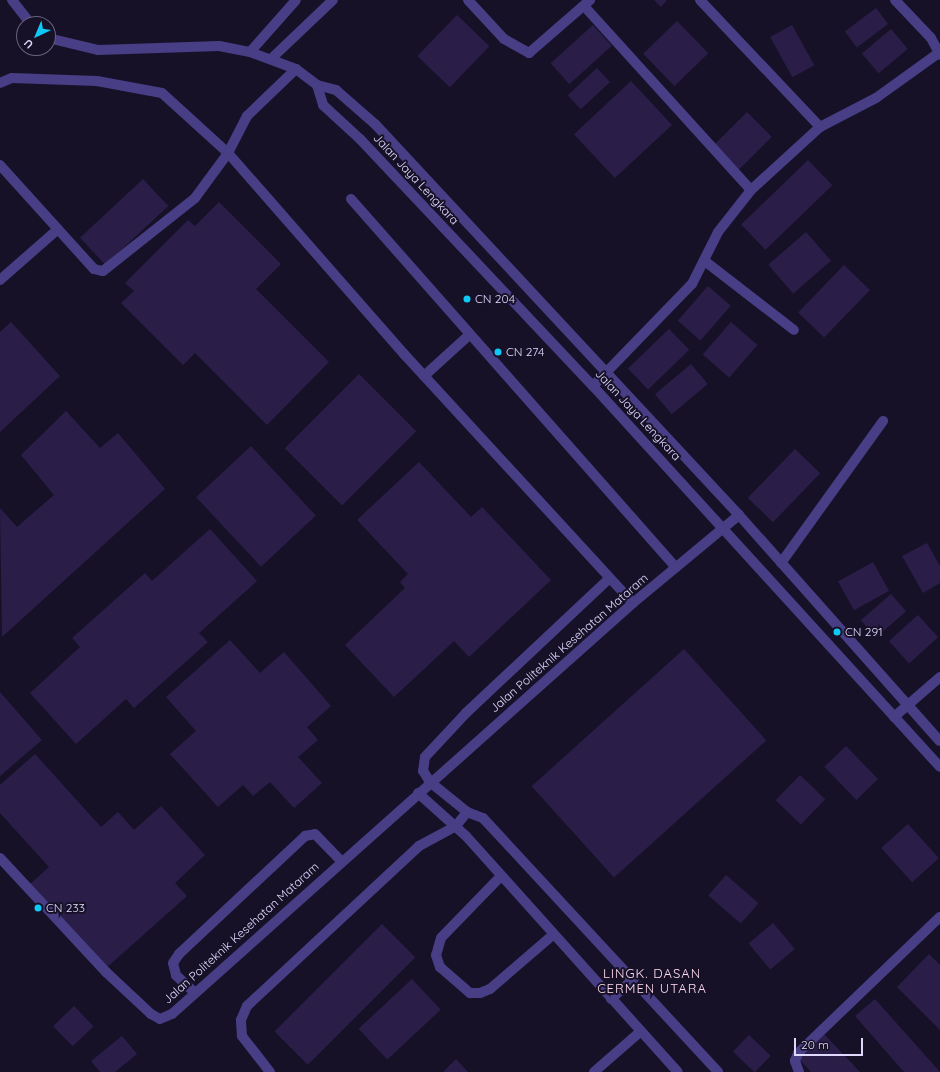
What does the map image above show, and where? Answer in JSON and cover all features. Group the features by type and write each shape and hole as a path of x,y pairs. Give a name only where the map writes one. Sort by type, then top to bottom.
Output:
{"street":[{"path":"12,0 25,16"},
{"path":"250,52 296,0"},
{"path":"272,58 333,0"},
{"path":"468,0 504,39 529,53 587,3 751,190"},
{"path":"700,0 820,127"},
{"path":"593,386 683,294 706,262 718,232 751,190 820,127 876,98 940,53 930,38 895,0"},
{"name":"Jalan Jaya Lengkara","path":"56,40 98,50 219,46 272,58 296,69 318,85 336,90 375,124 605,374 739,515 940,741"},
{"path":"0,165 94,269 103,272 196,198 228,153 247,116 296,69"},
{"path":"0,83 12,78 97,81 162,93 228,153 424,376 633,603"},
{"name":"Jalan Jaya Lengkara","path":"318,85 323,105 360,139 593,386 724,528 940,767"},
{"path":"351,199 469,335 676,567"},
{"path":"0,280 58,229"},
{"path":"706,262 794,330"},
{"path":"424,376 469,335"},
{"path":"781,563 883,421"},
{"name":"Jalan Politeknik Kesehatan Mataram","path":"0,858 106,972 151,1014 160,1019 172,1014 341,861 633,603 739,515"},
{"path":"610,578 466,713 425,756 423,770 430,782 467,812 483,818 718,1072"},
{"path":"894,717 940,677"},
{"path":"418,793 456,826 678,1072"},
{"path":"270,1072 242,1036 241,1020 247,1006 419,846 456,826 467,812"},
{"path":"195,993 176,974 173,963 179,954 305,836 315,834 341,861"},
{"path":"501,876 441,938 436,955 440,967 470,993 480,994 490,989 554,934"},
{"path":"799,1072 795,1061 798,1054 940,917"},
{"path":"611,999 633,979"},
{"path":"594,1072 641,1031"}],"building":[{"path":"654,0 667,0 661,7"},
{"path":"876,8 888,24 857,47 845,31"},
{"path":"457,15 489,46 450,87 417,56"},
{"path":"677,21 708,53 674,86 643,54"},
{"path":"593,25 612,46 569,84 551,63"},
{"path":"792,25 814,65 792,77 770,37"},
{"path":"891,29 908,49 879,73 862,53"},
{"path":"597,68 610,82 581,109 568,95"},
{"path":"631,81 672,125 615,178 574,134"},
{"path":"747,112 772,137 739,170 714,145"},
{"path":"808,160 832,185 765,250 741,225"},
{"path":"143,179 168,206 105,265 80,238"},
{"path":"219,202 281,264 256,289 329,362 267,425 195,353 183,365 121,303 134,291 125,283 188,220 195,226"},
{"path":"806,232 831,261 793,293 768,265"},
{"path":"844,265 870,290 824,337 798,312"},
{"path":"708,286 731,306 700,340 678,321"},
{"path":"11,322 60,376 0,432 0,332"},
{"path":"731,322 757,345 729,377 703,354"},
{"path":"669,329 689,350 648,389 628,369"},
{"path":"691,364 708,384 672,414 655,394"},
{"path":"359,374 416,431 342,506 285,448"},
{"path":"66,411 100,448 118,433 165,489 2,637 0,508 17,527 54,495 21,455"},
{"path":"251,446 316,515 261,567 196,497"},
{"path":"795,449 820,473 773,522 748,498"},
{"path":"419,462 471,517 482,507 551,580 469,657 454,641 394,697 345,645 405,588 400,582 408,574 357,520"},
{"path":"210,529 257,581 199,633 208,642 134,708 126,699 76,744 30,693 80,647 72,638 145,573 152,581"},
{"path":"927,543 940,566 940,583 923,593 902,556"},
{"path":"873,562 889,591 854,610 838,581"},
{"path":"891,594 906,611 876,638 861,620"},
{"path":"918,615 938,637 909,663 889,641"},
{"path":"230,640 260,673 284,652 331,706 307,727 318,740 298,757 322,783 294,808 270,782 253,796 243,785 218,807 170,754 196,731 166,697"},
{"path":"684,649 766,740 614,878 532,786"},
{"path":"0,692 42,740 0,776"},
{"path":"846,746 878,779 856,800 824,767"},
{"path":"35,754 101,827 118,812 134,830 161,806 205,855 175,883 187,896 105,969 29,885 49,867 0,813 0,785"},
{"path":"800,775 825,799 801,824 776,800"},
{"path":"908,824 939,858 912,882 881,848"},
{"path":"726,875 758,903 741,924 708,895"},
{"path":"773,923 795,949 770,970 748,944"},
{"path":"382,924 415,957 308,1065 275,1031"},
{"path":"929,954 940,965 940,1030 897,987"},
{"path":"412,979 441,1010 387,1060 359,1029"},
{"path":"875,999 940,1072 904,1072 855,1016"},
{"path":"74,1006 93,1026 73,1046 53,1026"},
{"path":"824,1034 860,1072 811,1072 798,1058"},
{"path":"749,1035 771,1056 754,1072 733,1052"},
{"path":"122,1036 137,1054 115,1072 100,1072 91,1061"},
{"path":"456,1059 468,1072 443,1072"}],"place":[{"name":"CN 204","path":"467,299"},
{"name":"CN 274","path":"498,352"},
{"name":"CN 291","path":"837,632"},
{"name":"CN 233","path":"38,908"}],"district":[{"name":"LINGK. DASAN CERMEN UTARA","path":"652,982"}]}
